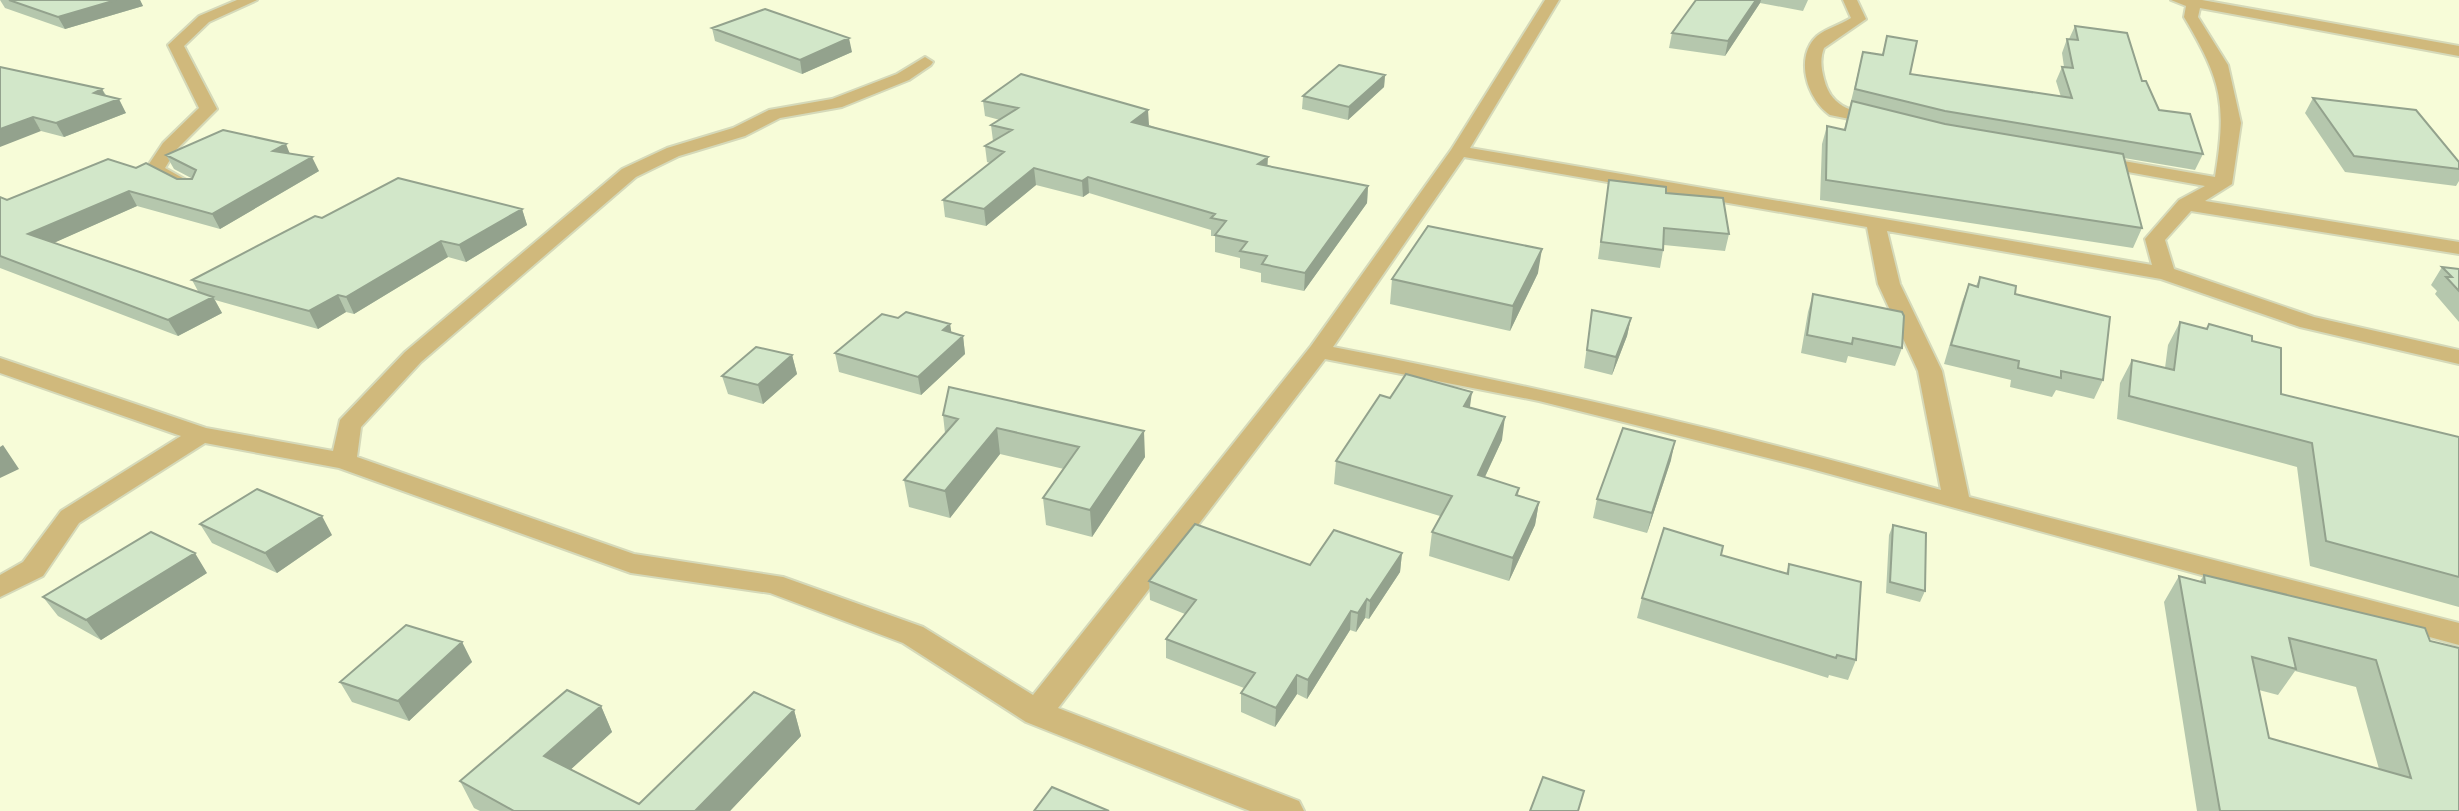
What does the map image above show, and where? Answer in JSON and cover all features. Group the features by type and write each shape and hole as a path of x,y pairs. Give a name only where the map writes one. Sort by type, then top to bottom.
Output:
{"street":[{"path":"193,187 154,170 169,147 208,109 176,45 204,19 250,0"},
{"path":"1037,713 1319,351 1459,151 1552,0"},
{"path":"1850,0 1859,19 1829,35 1817,46 1812,62 1819,99 1842,112 1903,127"},
{"path":"2223,184 2232,123 2220,65 2191,17 2186,2 2459,51"},
{"path":"344,461 349,425 413,357 629,173 673,152 739,132 775,114 836,103 903,77 925,62"},
{"path":"1459,151 2165,273 2308,322 2459,357"},
{"path":"2073,157 2223,184"},
{"path":"2165,273 2155,239 2186,204 2223,184"},
{"path":"2186,204 2459,248"},
{"path":"1876,224 1889,284 1930,371 1957,503"},
{"path":"1319,351 1539,394 1814,462 1957,503 2459,634"},
{"path":"0,365 201,435 344,461 631,563 773,584 913,635 1037,713 1287,811"},
{"path":"0,587 33,569 70,517 201,435"}],"building":[{"path":"9,0 116,0 58,17"},
{"path":"1696,0 1756,0 1728,41 1672,33"},
{"path":"765,9 849,38 800,60 712,28"},
{"path":"2075,26 2127,33 2142,81 2146,81 2159,110 2190,114 2203,154 1945,111 1855,89 1863,52 1883,55 1887,36 1917,41 1910,74 2072,98 2062,67 2073,68 2067,39 2078,40"},
{"path":"1339,65 1385,75 1349,107 1303,96"},
{"path":"0,67 102,89 94,93 119,99 56,123 33,117 0,129"},
{"path":"1021,74 1148,110 1132,122 1268,157 1258,164 1368,186 1305,273 1262,264 1267,256 1240,251 1247,242 1215,235 1226,221 1211,218 1215,214 1088,177 1082,181 1034,168 984,209 943,200 1004,152 985,146 1012,130 991,125 1018,108 983,101"},
{"path":"2313,98 2416,110 2459,162 2459,169 2354,156"},
{"path":"1852,101 1945,124 2123,154 2142,228 1826,180 1827,126 1845,130"},
{"path":"223,130 286,144 273,151 312,157 212,214 129,191 28,234 213,297 168,320 0,256 0,197 7,200 108,159 136,168 146,163 177,179 192,179 196,170 166,155"},
{"path":"398,178 522,209 459,245 441,241 346,297 338,295 309,311 192,280 315,216 322,218"},
{"path":"1609,180 1666,187 1666,193 1723,198 1729,234 1664,228 1663,250 1601,242"},
{"path":"1428,226 1542,249 1513,306 1392,279"},
{"path":"2442,267 2459,269 2459,291 2446,277 2452,277"},
{"path":"1980,277 2016,286 2015,294 2110,317 2103,380 2061,371 2061,378 2018,368 2019,361 1951,345 1969,284 1978,287"},
{"path":"1813,294 1902,312 1902,348 1853,338 1852,344 1807,335"},
{"path":"1592,310 1631,318 1616,357 1587,350"},
{"path":"906,312 950,324 943,330 963,336 918,377 835,353 882,314 898,318"},
{"path":"2180,322 2207,329 2209,324 2252,336 2252,341 2281,348 2281,394 2459,437 2459,577 2326,541 2312,443 2129,396 2132,360 2174,370"},
{"path":"756,347 792,355 758,385 722,376"},
{"path":"1406,374 1472,392 1464,406 1505,417 1478,475 1519,488 1516,495 1539,502 1513,558 1432,532 1452,496 1336,461 1380,395 1390,398"},
{"path":"949,387 1144,431 1090,510 1043,498 1079,447 997,428 945,491 904,480 958,419 943,415"},
{"path":"1623,428 1675,441 1652,513 1597,499"},
{"path":"257,489 322,516 265,553 200,524"},
{"path":"1195,524 1310,565 1334,530 1402,553 1370,601 1367,599 1358,613 1351,611 1308,680 1297,675 1276,708 1241,693 1255,673 1166,639 1196,600 1149,581"},
{"path":"1893,525 1926,533 1925,591 1890,582"},
{"path":"1664,528 1723,546 1721,555 1788,574 1789,564 1861,582 1856,660 1837,655 1836,658 1642,598"},
{"path":"151,532 195,553 86,620 43,597"},
{"path":"2204,575 2425,628 2430,641 2459,648 2459,811 2220,811 2179,576 2205,583","holes":["2289,638 2376,660 2411,778 2269,738 2252,657 2296,669"]},
{"path":"406,625 462,642 398,701 340,682"},
{"path":"567,690 601,706 544,756 639,804 754,692 794,710 695,811 514,811 460,781"},
{"path":"1543,777 1584,791 1578,811 1530,811"},
{"path":"1052,787 1109,811 1034,811"}]}
